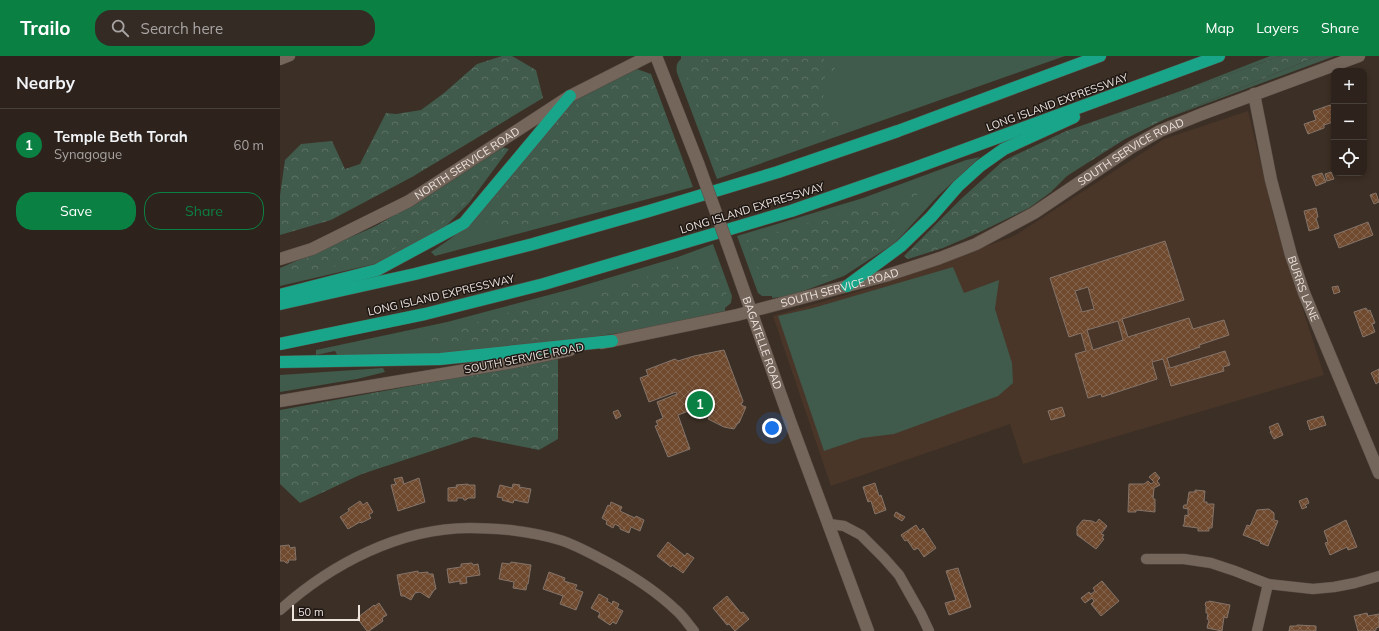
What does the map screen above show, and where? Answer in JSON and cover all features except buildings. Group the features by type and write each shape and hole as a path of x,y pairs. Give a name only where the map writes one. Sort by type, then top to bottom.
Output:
{"highway":[{"path":"280,304 415,274 533,244 778,172 898,131 1100,56"},
{"name":"LONG ISLAND EXPRESSWAY","path":"280,344 425,314 544,284 791,211 912,169 1219,56"},
{"path":"846,286 901,246 931,218 958,186 980,166 1004,149 1037,133 1207,60"},
{"path":"280,295 377,270 464,223 570,96"},
{"path":"280,362 440,360 612,341"}],"main road":[{"name":"NORTH SERVICE ROAD","path":"280,259 312,249 409,201 570,96 649,56"},
{"name":"BAGATELLE ROAD","path":"656,56 698,163 752,311 790,422 868,631"},
{"name":"SOUTH SERVICE ROAD","path":"280,400 514,362 752,311 884,276 940,258 976,244 1034,213 1132,147 1160,132 1254,94 1359,56"},
{"name":"BURRS LANE","path":"1254,94 1271,180 1291,255 1304,293 1379,474"}],"street":[{"path":"829,524 844,526 861,535 884,558 899,575 929,631"},
{"path":"280,610 328,573 364,553 408,537 440,530 469,528 495,529 525,532 560,540 590,553 645,584 676,610 694,631"},
{"path":"1146,558 1184,559 1211,563 1268,584 1313,589 1355,583 1379,576"},
{"path":"1257,631 1268,584"}],"shaded area":[{"path":"1248,111 1276,226 1324,375 1023,464 1010,424 831,486 773,316 877,286 1014,236 1164,139"}],"green space":[{"path":"502,56 512,56 536,70 543,98 412,177 331,220 280,235 280,195 285,160 301,144 332,141 345,169 360,164 386,113 396,114 421,110 444,93 477,64"},
{"path":"681,56 1065,56 717,179 677,73 676,69"},
{"path":"716,56 820,56 837,70 825,76 823,95 843,122 820,134 720,174 683,66"},
{"path":"1270,56 1281,56 1168,96"},
{"path":"1281,56 1318,56 1165,119 1125,139 1067,176 1051,192 1029,208 980,232 943,248 908,259 904,256 961,199 1003,161 1066,131"},
{"path":"1318,56 1335,56 1165,119"},
{"path":"637,69 651,74 693,187 435,256 431,252 450,239 476,217 566,105 594,89"},
{"path":"641,72 651,75 686,171 683,180 663,189 522,226 503,228 487,222 486,210 552,129 558,117 584,99"},
{"path":"502,147 509,149 469,203 443,229 379,263 280,286 280,268 376,226 439,188"},
{"path":"505,148 471,198 435,230 367,261 280,275 280,271 372,228 446,188"},
{"path":"980,157 939,195 895,243 844,276 790,296 772,298 772,296 762,296 758,293 737,236 863,198 966,160"},
{"path":"918,187 917,195 910,212 896,228 889,241 872,255 835,274 800,283 764,282 745,241 899,197"},
{"path":"713,244 732,296 731,303 725,308 725,311 640,330 558,342 470,352 339,358 335,351 316,355 316,350 447,322 575,288 678,257"},
{"path":"693,261 714,261 727,286 726,300 706,309 537,340 411,346 474,323 534,305 590,298"},
{"path":"953,267 964,293 999,280 995,309 1012,363 1013,383 998,396 894,434 862,438 824,451 778,316 813,308"},
{"path":"558,359 558,439 539,450 474,437 362,474 300,503 280,484 280,410"},
{"path":"383,368 385,372 357,379 280,392 280,375"}],"place":[{"name":"Temple Beth Torah","path":"700,404"}]}
